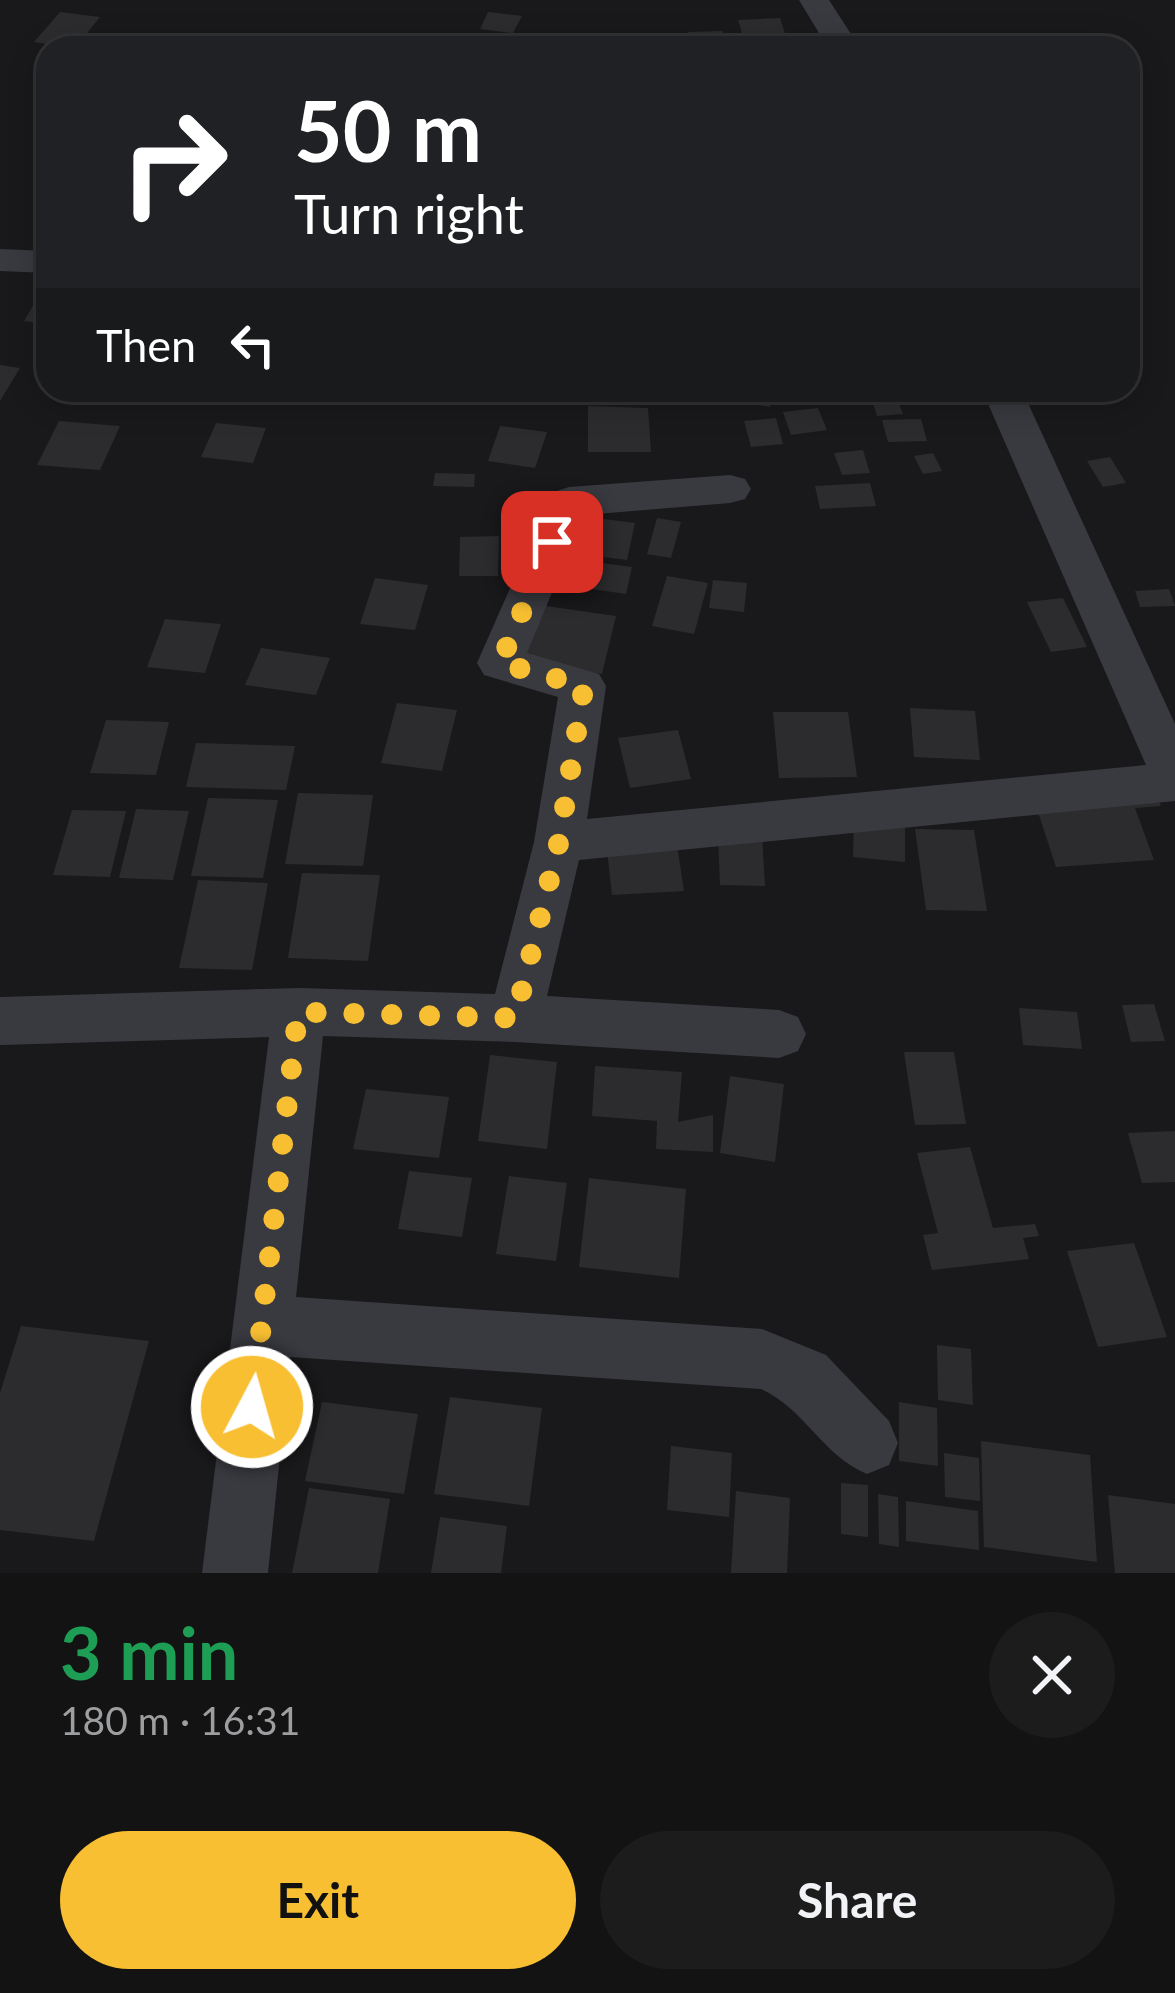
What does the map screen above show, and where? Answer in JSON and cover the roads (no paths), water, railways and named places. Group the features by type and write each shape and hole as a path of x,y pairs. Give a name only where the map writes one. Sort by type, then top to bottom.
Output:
{"street":[{"path":"814,0 836,36"},
{"path":"0,260 36,262"},
{"path":"559,842 1175,779 1007,402"},
{"path":"515,1018 559,842 584,686 500,663 569,502 730,489"},
{"path":"235,1573 298,1012"},
{"path":"0,1022 298,1012 515,1018 779,1034"},
{"path":"260,1324 762,1359 804,1377 867,1443"}]}
